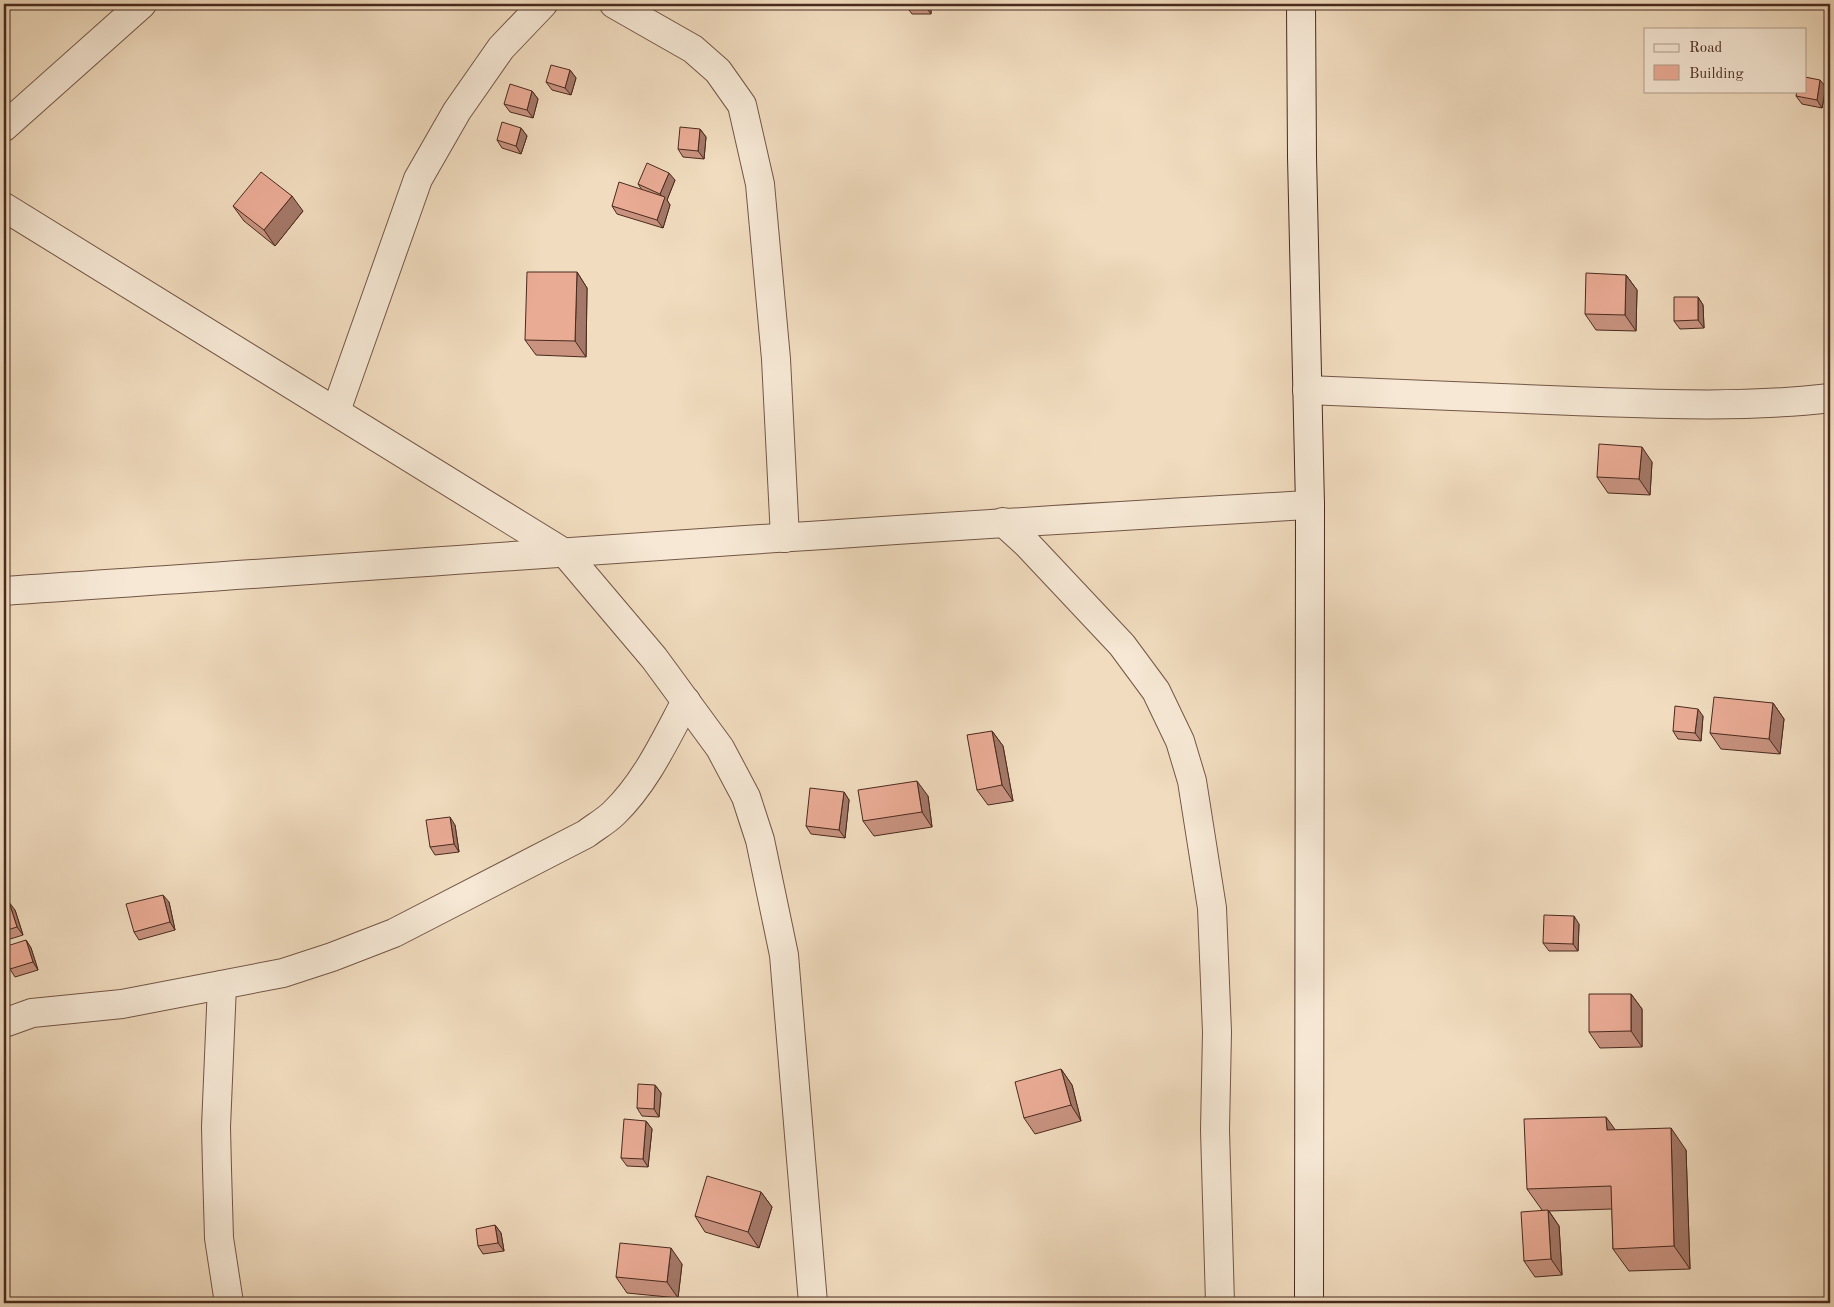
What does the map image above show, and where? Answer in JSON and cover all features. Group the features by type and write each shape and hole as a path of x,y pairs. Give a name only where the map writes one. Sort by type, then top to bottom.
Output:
{"street":[{"path":"4,127 142,4"},
{"path":"336,411 418,179 457,111 501,48 543,4"},
{"path":"614,4 693,49 718,71 742,105 760,184 776,359 785,538"},
{"path":"1301,4 1310,505 1309,1303"},
{"path":"4,207 566,554 654,658 686,701 720,748 746,797 760,840 784,955 812,1303"},
{"path":"1307,390 1650,404 1736,403 1830,398"},
{"path":"4,591 566,554 1003,522 1310,505"},
{"path":"1003,522 1027,544 1122,645 1156,691 1180,741 1190,773 1212,908 1217,1032 1215,1130 1220,1303"},
{"path":"4,1023 32,1013 122,1004 283,973 332,957 394,933 586,834 613,814 634,791 662,747 686,701"},
{"path":"222,985 216,1169 218,1238 229,1303"}],"building":[{"path":"906,4 925,4 925,6 906,6"},
{"path":"551,65 570,70 565,88 546,82"},
{"path":"1806,77 1820,80 1817,100 1796,96 1797,92 1806,92"},
{"path":"510,84 532,91 527,110 504,104"},
{"path":"502,122 521,128 516,146 497,140"},
{"path":"680,127 700,129 698,151 678,149"},
{"path":"647,163 669,173 660,194 638,184"},
{"path":"261,172 292,196 264,230 233,206"},
{"path":"619,182 665,197 657,220 612,206"},
{"path":"527,272 577,272 575,341 525,340"},
{"path":"1586,273 1626,275 1625,315 1585,314"},
{"path":"1674,297 1698,297 1698,320 1674,321"},
{"path":"1599,444 1642,447 1639,479 1597,477"},
{"path":"1714,697 1773,703 1769,739 1710,733"},
{"path":"1675,706 1698,709 1695,733 1673,731"},
{"path":"992,731 1002,785 977,790 967,735"},
{"path":"917,781 922,812 863,821 858,790"},
{"path":"810,788 844,792 839,830 806,826"},
{"path":"450,817 454,844 430,847 426,820"},
{"path":"163,895 170,922 134,932 126,904"},
{"path":"9,902 17,927 4,931 4,904"},
{"path":"1544,915 1574,916 1573,944 1543,943"},
{"path":"26,940 33,962 10,969 4,947"},
{"path":"1589,994 1631,994 1631,1031 1589,1032"},
{"path":"1061,1069 1071,1105 1024,1118 1015,1082"},
{"path":"638,1084 655,1085 654,1109 637,1108"},
{"path":"1606,1117 1607,1130 1671,1128 1674,1246 1613,1249 1611,1186 1527,1189 1524,1119"},
{"path":"624,1119 646,1121 643,1159 621,1158"},
{"path":"707,1176 761,1192 748,1232 695,1216"},
{"path":"1548,1210 1551,1259 1524,1261 1521,1212"},
{"path":"495,1225 498,1243 478,1246 476,1229"},
{"path":"620,1243 671,1248 667,1282 616,1277"}]}
